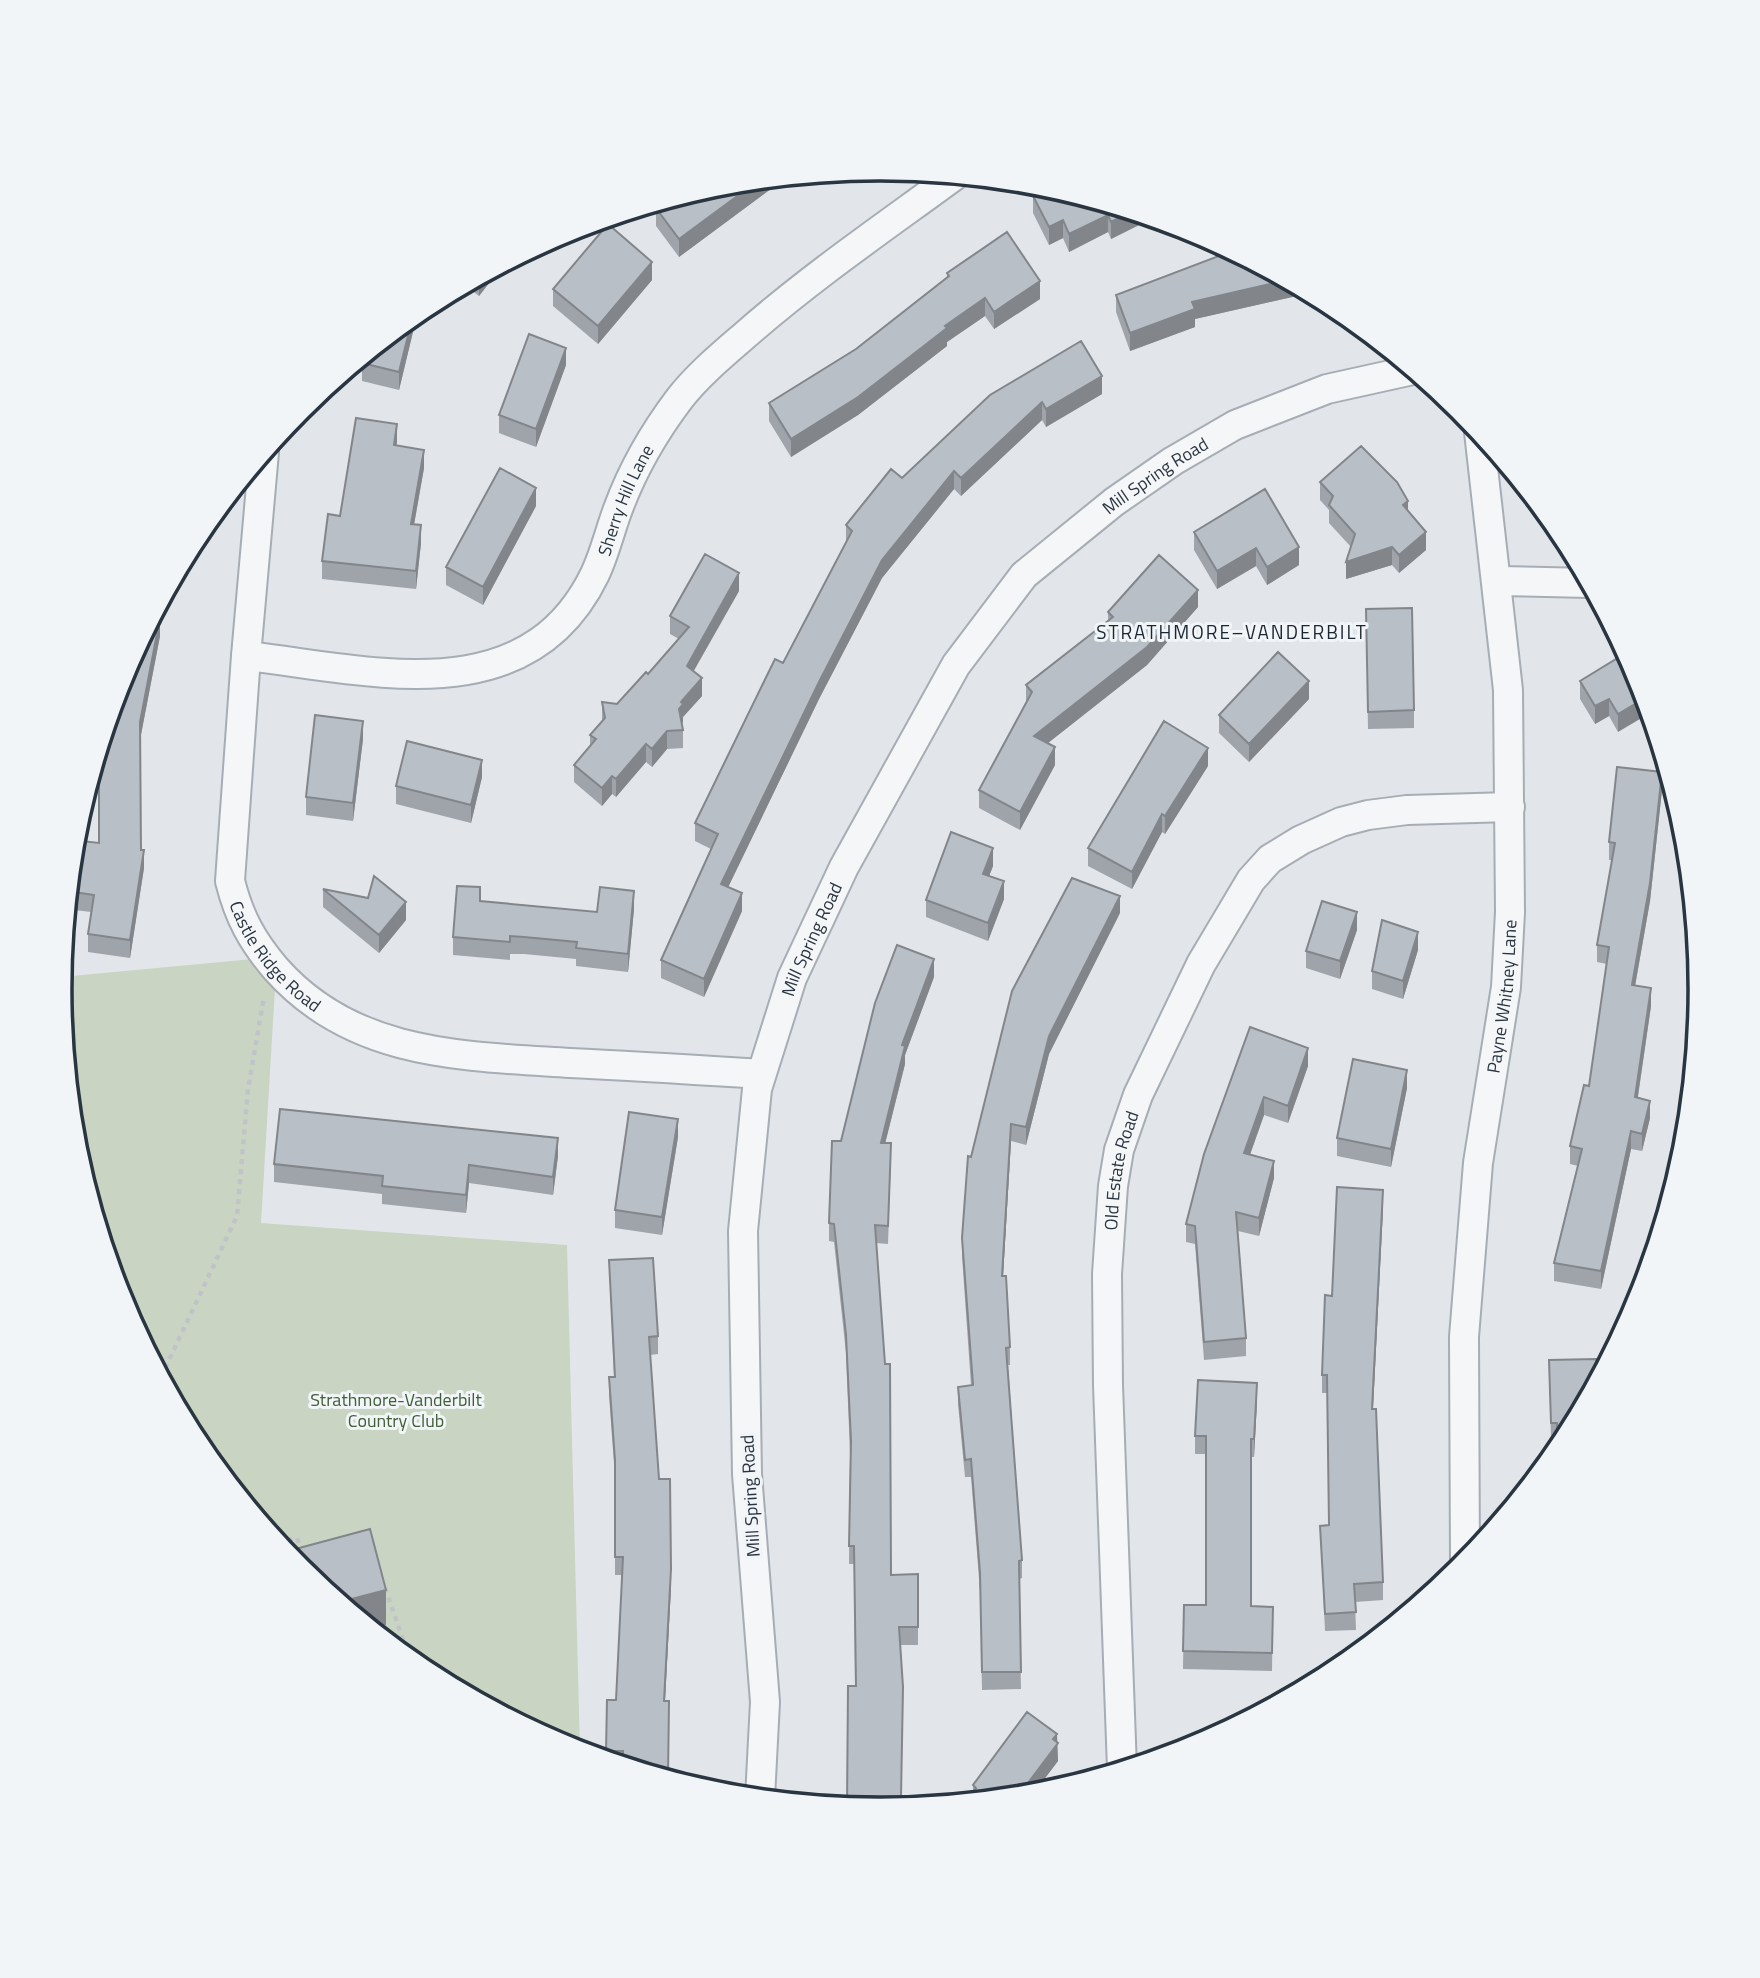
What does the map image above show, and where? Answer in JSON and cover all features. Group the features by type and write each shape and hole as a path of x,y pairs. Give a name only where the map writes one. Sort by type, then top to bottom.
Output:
{"street":[{"name":"Sherry Hill Lane","path":"246,656 411,675 458,674 513,659 545,639 582,599 596,571 618,506 649,446 680,398 709,367 784,300 944,183"},
{"name":"Mill Spring Road","path":"761,1788 765,1702 747,1474 743,1231 761,1074 792,978 844,867 956,665 1024,575 1114,502 1172,461 1235,425 1327,389 1402,372"},
{"name":"Payne Whitney Lane","path":"1465,1547 1464,1337 1478,1163 1506,987 1510,912 1508,690 1498,581 1481,449"},
{"name":"Castle Ridge Road","path":"263,468 230,881 238,914 254,943 298,992 354,1029 408,1047 505,1059 761,1074"},
{"path":"1498,581 1579,583"},
{"name":"Old Estate Road","path":"1122,1760 1108,1385 1107,1274 1115,1174 1125,1130 1138,1095 1201,964 1237,900 1270,859 1301,839 1341,822 1368,815 1407,810 1510,807"}],"path":[{"path":"166,1367 237,1216 248,1089 263,1001"},
{"path":"289,1540 298,1538 303,1555"},
{"path":"383,1581 404,1641"}],"green space":[{"name":"Strathmore-Vanderbilt Country Club","path":"264,958 276,972 261,1223 567,1245 580,1739 476,1689 431,1661 347,1597 308,1561 272,1522 208,1438 180,1393 133,1298 99,1198 87,1147 79,1094 73,1042 72,976"}],"building":[{"path":"741,193 679,239 659,212"},
{"path":"1033,196 1120,218 1111,222 1108,215 1069,234 1063,220 1049,227"},
{"path":"612,227 652,262 598,326 553,289 603,230"},
{"path":"1007,232 1040,281 994,312 985,298 945,326 947,328 858,397 791,439 769,403 856,349 949,276 947,273"},
{"path":"1219,256 1273,283 1192,302 1195,309 1130,333 1116,295"},
{"path":"409,333 399,372 368,364"},
{"path":"529,334 566,348 536,429 499,415"},
{"path":"1081,341 1102,376 1046,409 1042,402 961,478 954,471 882,560 819,682 721,884 742,893 704,979 661,960 718,834 695,823 775,659 783,663 852,531 846,525 891,469 902,478 990,395"},
{"path":"356,418 397,424 394,445 424,450 411,524 421,525 416,571 322,561 328,514 340,516"},
{"path":"1361,446 1397,482 1408,501 1403,505 1426,532 1399,555 1392,547 1346,562 1355,534 1329,505 1333,496 1320,482"},
{"path":"500,468 536,488 483,587 446,567"},
{"path":"1265,489 1299,547 1267,567 1256,548 1217,571 1194,532"},
{"path":"705,554 739,573 687,666 702,678 681,702 683,704 679,709 683,730 667,731 652,749 646,744 616,779 612,776 602,788 574,765 596,739 590,735 605,718 602,702 617,704 646,672 648,674 689,627 670,616"},
{"path":"1159,555 1198,590 1147,647 1034,736 1055,747 1020,812 979,790 1032,692 1026,685 1113,617 1108,612"},
{"path":"1412,608 1414,710 1368,712 1366,609"},
{"path":"159,625 140,722 141,850 144,850 130,940 88,934 94,895 78,893 79,884 85,841 99,843 99,780 133,680"},
{"path":"1278,652 1309,681 1249,744 1219,715"},
{"path":"1617,658 1636,704 1618,714 1609,699 1595,706 1580,681"},
{"path":"315,715 363,721 353,803 306,797"},
{"path":"1164,721 1208,748 1165,816 1162,814 1132,872 1088,848"},
{"path":"407,741 482,760 471,805 396,786"},
{"path":"1617,767 1658,772 1661,780 1650,883 1632,985 1651,988 1635,1097 1650,1101 1642,1134 1631,1131 1601,1271 1554,1263 1582,1149 1570,1146 1584,1085 1589,1086 1609,947 1597,945 1615,843 1609,842"},
{"path":"951,832 993,848 983,874 1004,881 988,923 926,900"},
{"path":"374,876 406,902 379,935 323,889 368,898"},
{"path":"1072,878 1120,896 1049,1036 1026,1127 1011,1124 1002,1276 1006,1276 1010,1347 1006,1348 1022,1560 1019,1561 1021,1672 982,1672 980,1573 971,1459 965,1460 958,1387 973,1385 962,1238 968,1156 971,1157 1012,991"},
{"path":"457,886 480,887 480,901 597,912 600,887 634,891 628,954 576,948 577,942 510,936 510,942 453,937"},
{"path":"1322,901 1357,912 1340,961 1306,951"},
{"path":"1382,920 1418,932 1403,981 1372,971"},
{"path":"897,945 934,959 902,1045 905,1046 881,1143 891,1143 888,1226 875,1225 885,1364 890,1364 891,1575 918,1574 918,1627 899,1627 903,1687 901,1797 847,1796 848,1686 856,1686 854,1546 849,1546 851,1441 846,1335 834,1224 829,1223 832,1141 841,1141 875,1003"},
{"path":"1250,1027 1308,1048 1288,1106 1264,1097 1244,1153 1274,1161 1259,1218 1236,1212 1246,1338 1204,1342 1195,1226 1186,1224 1204,1154"},
{"path":"1353,1059 1407,1070 1391,1149 1337,1138"},
{"path":"280,1109 558,1138 553,1177 469,1165 466,1195 382,1186 383,1176 274,1164"},
{"path":"629,1112 678,1119 662,1217 615,1210"},
{"path":"1337,1187 1383,1190 1372,1409 1376,1409 1383,1582 1354,1584 1356,1612 1325,1614 1320,1526 1329,1525 1327,1375 1322,1375 1325,1295 1332,1296"},
{"path":"653,1258 658,1336 649,1337 659,1479 670,1479 671,1569 664,1701 669,1701 668,1769 623,1755 623,1751 606,1749 607,1700 616,1700 623,1557 615,1557 615,1460 609,1377 615,1377 609,1260"},
{"path":"1596,1359 1580,1393 1557,1429 1557,1423 1551,1423 1549,1360"},
{"path":"1198,1380 1257,1383 1254,1439 1251,1439 1251,1606 1273,1607 1272,1653 1183,1651 1184,1605 1206,1605 1206,1436 1195,1436"},
{"path":"370,1529 386,1590 350,1599 297,1549"},
{"path":"1027,1712 1057,1734 1053,1739 1058,1743 1028,1784 974,1791 976,1788 973,1785"}],"district":[{"name":"STRATHMORE–VANDERBILT","path":"1232,631"}]}
